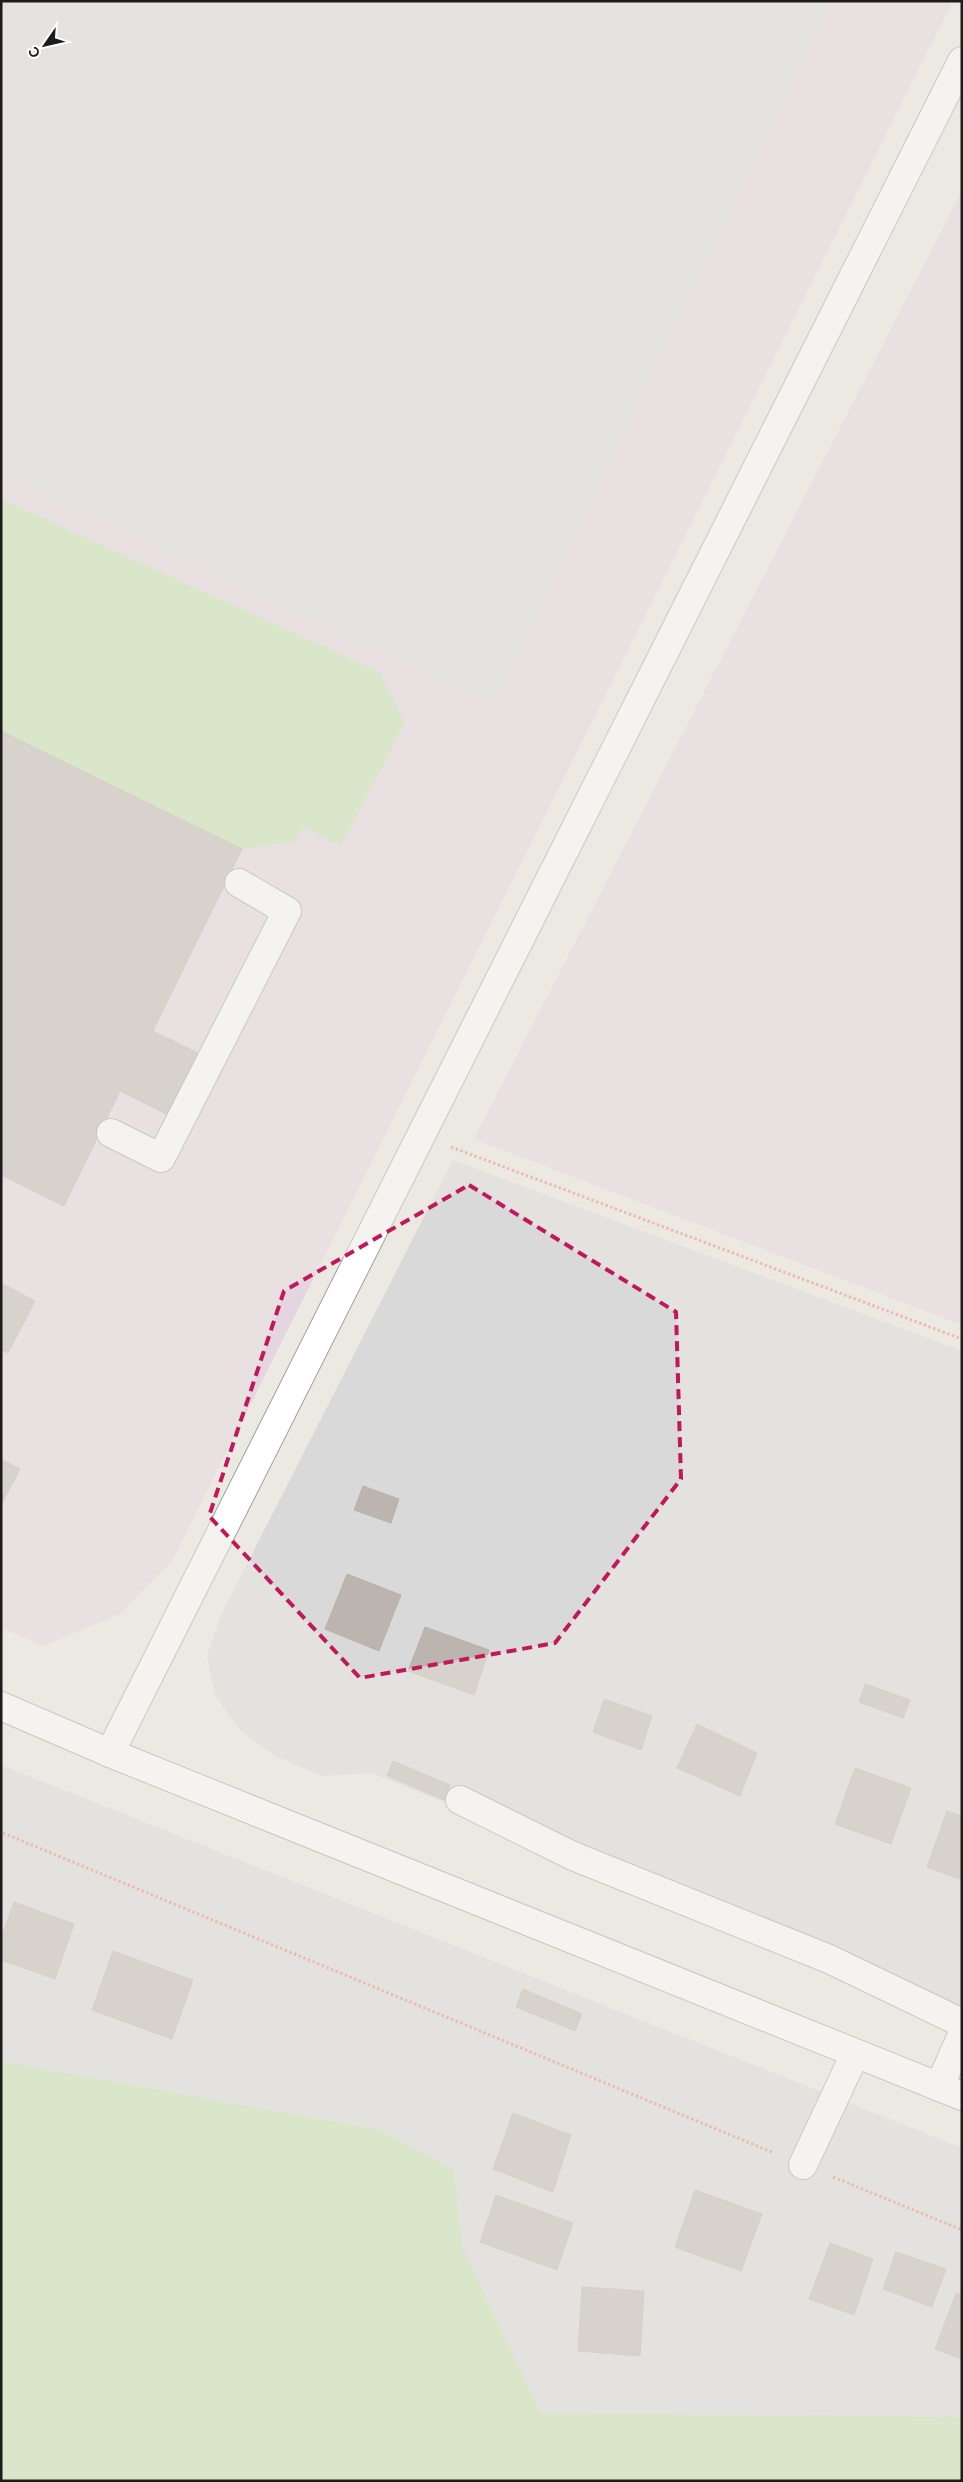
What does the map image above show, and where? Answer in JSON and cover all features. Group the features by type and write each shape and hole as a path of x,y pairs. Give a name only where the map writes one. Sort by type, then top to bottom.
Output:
{"street":[{"path":"110,1753 423,1136 962,61"},
{"path":"111,1133 161,1158 166,1149 287,911 239,883"},
{"path":"1,1706 110,1753 950,2092 962,2035"},
{"path":"460,1800 573,1856 829,1959 962,2023"},
{"path":"803,2165 855,2054"}],"path":[{"path":"423,1136 962,1339"},
{"path":"3,1833 803,2165 960,2229 962,2225"}],"highlighted area":[{"path":"469,1185 676,1312 681,1479 555,1643 360,1678 209,1516 284,1291"}],"shaded area":[{"path":"1,1 953,1 172,1561 120,1614 43,1646 1,1627"},
{"path":"1,1 831,1 493,704 1,472"},
{"path":"962,191 962,1325 474,1139"},
{"path":"453,1160 962,1351 962,2012 717,1930 583,1876 560,1860 542,1842 371,1773 323,1776 277,1757 242,1732 215,1696 207,1656 221,1615"},
{"path":"1,1765 962,2148 962,2481 1,2481"}],"green space":[{"path":"1,499 380,672 405,723 341,846 304,827 294,842 242,849 1,731"},
{"path":"1,2061 379,2130 454,2170 462,2247 541,2413 962,2417 962,2481 1,2481"}],"building":[{"path":"1,731 242,849 153,1031 204,1056 174,1118 120,1091 64,1206 1,1175"},
{"path":"1,1283 35,1301 8,1353 1,1349"},
{"path":"1,1459 20,1469 1,1505"},
{"path":"363,1486 399,1499 391,1523 354,1510"},
{"path":"347,1574 401,1595 379,1651 325,1629"},
{"path":"425,1627 489,1650 474,1695 408,1671"},
{"path":"865,1684 910,1700 903,1718 859,1702"},
{"path":"604,1699 652,1716 641,1750 593,1732"},
{"path":"697,1724 757,1753 740,1796 677,1768"},
{"path":"393,1761 450,1785 444,1800 387,1776"},
{"path":"855,1768 911,1788 891,1844 835,1824"},
{"path":"947,1811 962,1816 962,1880 927,1867"},
{"path":"14,1902 74,1924 55,1979 1,1960 1,1938"},
{"path":"113,1951 193,1980 172,2039 92,2010"},
{"path":"523,1989 582,2014 575,2031 516,2007"},
{"path":"513,2113 571,2135 553,2192 493,2169"},
{"path":"695,2190 762,2214 741,2271 675,2247"},
{"path":"496,2195 573,2223 557,2270 480,2242"},
{"path":"830,2243 873,2259 854,2315 809,2299"},
{"path":"896,2252 946,2269 932,2307 883,2289"},
{"path":"582,2287 644,2291 640,2356 578,2351"},
{"path":"956,2293 962,2295 962,2359 935,2349"}]}
